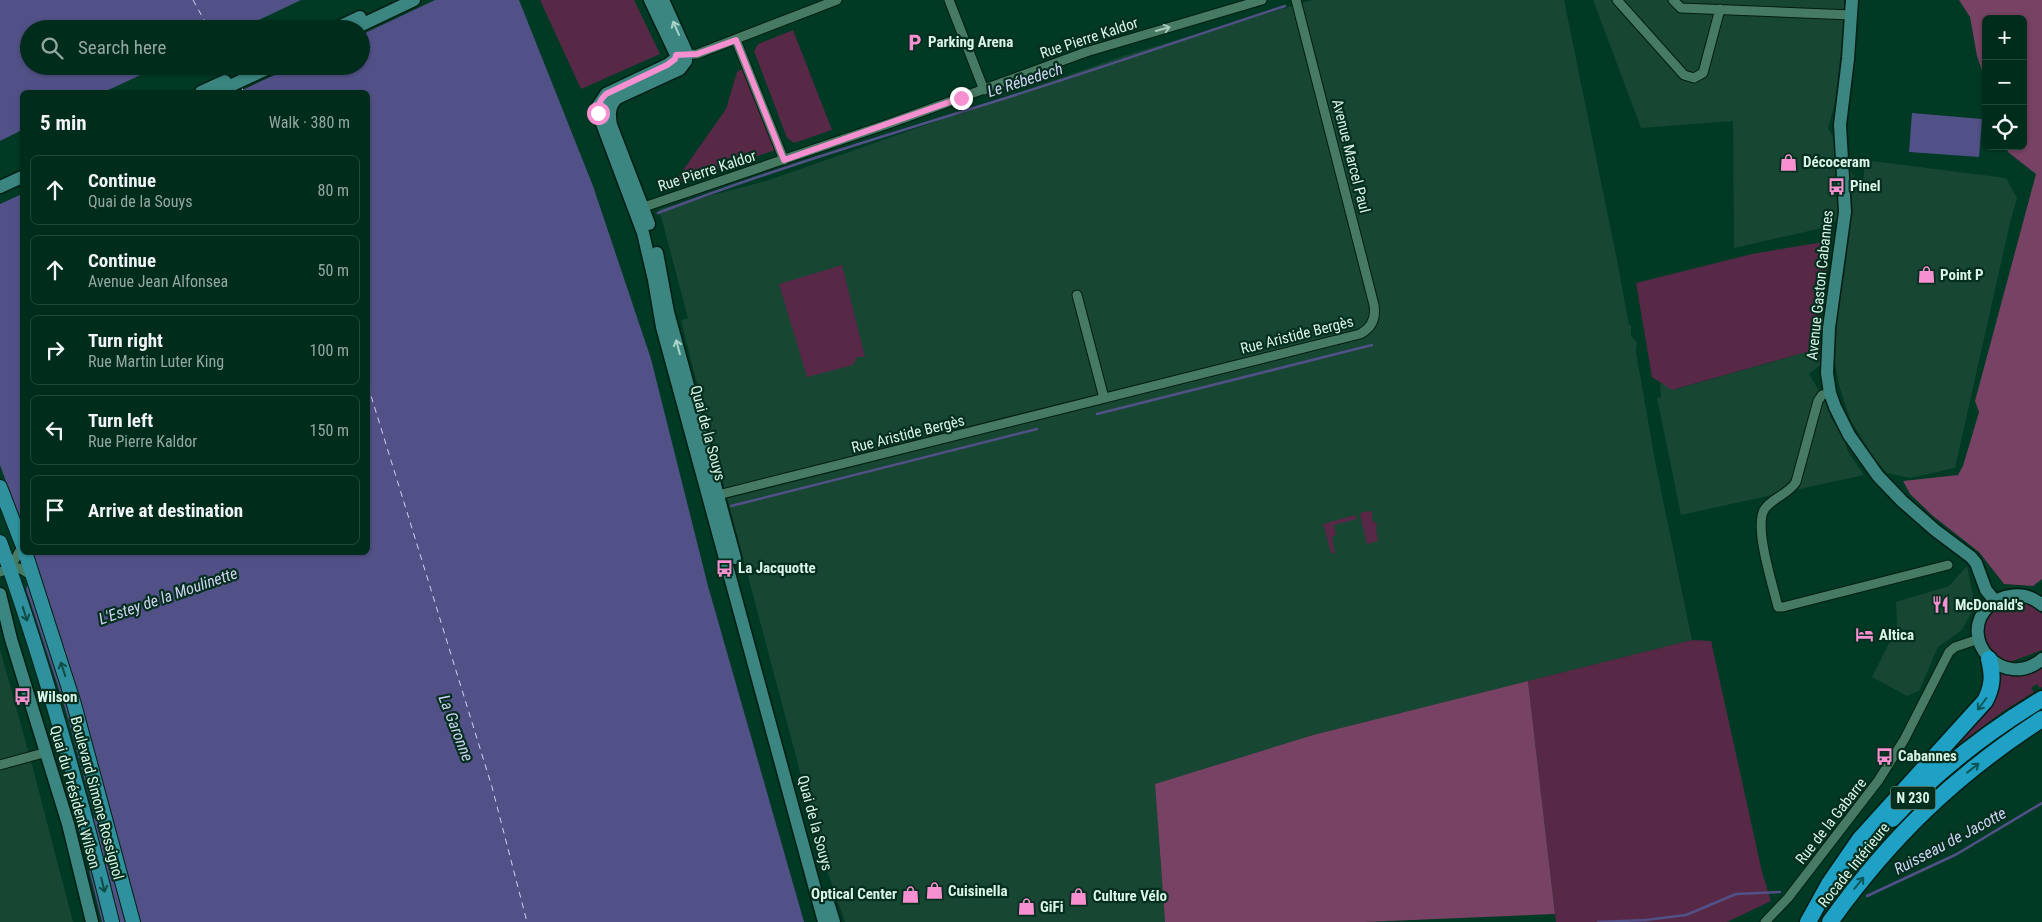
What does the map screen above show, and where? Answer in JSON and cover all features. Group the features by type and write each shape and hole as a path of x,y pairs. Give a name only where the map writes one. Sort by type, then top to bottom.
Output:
{"highway":[{"path":"1808,922 1829,884 1860,839 1985,701 1993,682 1989,659"},
{"name":"Rocade Intérieure","path":"1808,922 1832,887 1867,845 1905,806 1951,763 1974,745 2042,700"},
{"name":"N 230","path":"1830,922 1882,854 1914,820 1962,776 2042,719"}],"main road":[{"path":"354,20 396,0"},
{"path":"370,21 414,0"},
{"path":"650,0 681,56 686,51 663,0"},
{"name":"Avenue Gaston Cabannes","path":"1852,0 1840,125 1845,212 1829,328 1828,373 1830,394 1834,407 1849,435 1878,476 1902,502 1976,563 1986,590 1995,602"},
{"name":"Quai de la Souys","path":"824,922 714,496 668,312 659,260 644,207 611,125 610,110 612,103 617,98 680,69 684,65 681,56 667,65 606,94 600,100 598,113 643,233 662,327 714,496 802,814 834,922"},
{"path":"205,90 237,75"},
{"path":"221,90 254,75"},
{"path":"0,187 20,178"},
{"path":"0,194 20,185"},
{"path":"0,487 20,539"},
{"path":"0,496 10,509"},
{"name":"Boulevard Simone Rossignol","path":"0,542 3,569 54,704 87,820 112,922"},
{"name":"Boulevard Simone Rossignol","path":"26,555 74,704 133,922"},
{"name":"Quai du Président Wilson","path":"0,594 11,639 68,824 92,922"},
{"path":"2041,603 2030,597 2018,595 2006,596 1995,602 1981,618 1979,639 1982,650 1989,659 1999,666 2011,670 2024,669 2036,665 2042,659"}],"street":[{"path":"681,56 697,54 837,0"},
{"path":"949,0 984,90"},
{"name":"Rue Pierre Kaldor","path":"644,207 984,90 1086,52 1262,0"},
{"name":"Avenue Marcel Paul","path":"1296,0 1374,305 1374,320"},
{"path":"1617,0 1684,75 1694,78 1703,74 1720,9"},
{"path":"1673,0 1680,8 1851,15"},
{"path":"736,40 784,160"},
{"path":"1077,295 1104,398"},
{"name":"Rue Aristide Bergès","path":"714,496 1360,334 1366,331 1374,320"},
{"path":"1830,394 1822,395 1818,402 1796,482 1791,490 1770,503 1761,518 1762,537 1778,607 1783,608 1948,565"},
{"path":"3,569 20,548"},
{"path":"3,569 20,568 31,575"},
{"name":"Rue de la Gabarre","path":"1765,922 1788,898 1878,781 1926,699 1949,652 1963,644 1979,639"},
{"path":"0,765 47,752"}],"shaded area":[{"path":"540,0 634,0 660,54 581,89"},
{"path":"1312,0 1564,0 1629,325 1631,325 1631,336 1637,342 1636,352 1656,466 1692,640 1313,735 1155,784 1165,922 845,922 824,862 703,407 681,321 688,318 659,209 766,181 1123,56"},
{"path":"1593,0 1844,0 1844,25 1835,103 1828,128 1854,178 1864,178 1864,160 2006,178 2017,198 1955,468 1910,478 1887,473 1873,457 1850,419 1839,385 1834,356 1835,322 1849,224 1835,221 1827,227 1734,248 1733,121 1641,128"},
{"path":"1959,0 2042,0 2042,579 2033,586 2004,584 1979,552 1933,516 1910,494 1903,481 1958,475 1963,466 1979,412 1975,401 2036,174 2007,150 2027,150 2027,15 1982,15 1982,70 1977,56 1970,17"},
{"path":"793,30 832,130 794,143 787,138 754,51 758,44"},
{"path":"743,68 775,150 672,186 726,109 737,72"},
{"path":"1828,242 1830,247 1820,317 1821,348 1672,390 1652,377 1636,283 1752,254"},
{"path":"842,265 865,357 857,357 853,365 807,377 779,284"},
{"path":"1821,348 1820,365 1809,374 1819,391 1814,399 1826,401 1831,418 1843,437 1848,452 1864,475 1681,515 1657,398 1661,397 1660,384 1663,383 1673,390"},
{"path":"1372,511 1372,520 1377,524 1378,541 1367,544 1360,515 1362,512"},
{"path":"1355,515 1357,519 1334,525 1336,535 1332,537 1335,553 1331,553 1323,524"},
{"path":"1967,566 1975,606 1962,630 1938,647 1919,691 1907,696 1872,677 1897,627 1896,602 1949,586"},
{"path":"2017,600 2031,605 2042,614 2042,650 2007,663 1991,652 1986,643 1984,626 1988,618 1999,606"},
{"path":"1692,640 1711,641 1762,872 1771,901 1727,922 1556,922 1528,681"},
{"path":"0,649 32,765 73,922 0,922"},
{"path":"2042,666 2042,687 2040,688 2037,684 2031,688 2034,692 2005,710 1948,752 1995,700 1996,672 2020,674 2031,672"},
{"path":"1528,681 1555,914 1365,922 1165,922 1155,784 1313,735"}],"water":[{"path":"0,0 519,0 593,186 651,359 708,586 804,922 102,922 77,822 95,818 65,708 26,589 36,561 34,555 370,555 370,90 20,90 20,520 0,465"},
{"path":"1912,113 1982,119 1979,157 1909,152"}],"pier":[{"path":"301,0 435,0 370,31 370,20 259,20"},
{"path":"141,75 275,75 242,90 108,90"},
{"path":"20,131 20,195 0,204 0,141"}],"waterway":[{"name":"Le Rébedech","path":"658,213 788,167 1044,86 1285,6"},
{"path":"1097,414 1372,345"},
{"path":"731,506 1037,429"},
{"name":"Ruisseau de Jacotte","path":"1867,896 1957,854 2042,803"},
{"name":"Ruisseau de Jacotte","path":"1598,922 1646,920 1686,915 1736,894 1780,892"}],"ferry route":[{"path":"193,0 204,20"},
{"path":"370,392 492,787 527,922"}],"place":[{"name":"Parking Arena","path":"914,42"},
{"name":"Décoceram","path":"1789,162"},
{"name":"Pinel","path":"1836,186"},
{"name":"Point P","path":"1926,275"},
{"name":"La Jacquotte","path":"724,568"},
{"name":"McDonald's","path":"1941,605"},
{"name":"Altica","path":"1865,635"},
{"name":"Wilson","path":"23,697"},
{"name":"Cabannes","path":"1884,756"},
{"name":"Cuisinella","path":"934,891"},
{"name":"Optical Center","path":"911,894"},
{"name":"Culture Vélo","path":"1079,896"},
{"name":"GiFi","path":"1026,907"}],"route":[{"path":"598,113 600,100 606,94 667,65 675,59 676,55 687,56 697,54 736,40 784,160 961,98"}],"water label":[{"name":"L'Estey de la Moulinette","path":"168,596"},
{"name":"La Garonne","path":"456,728"}]}
